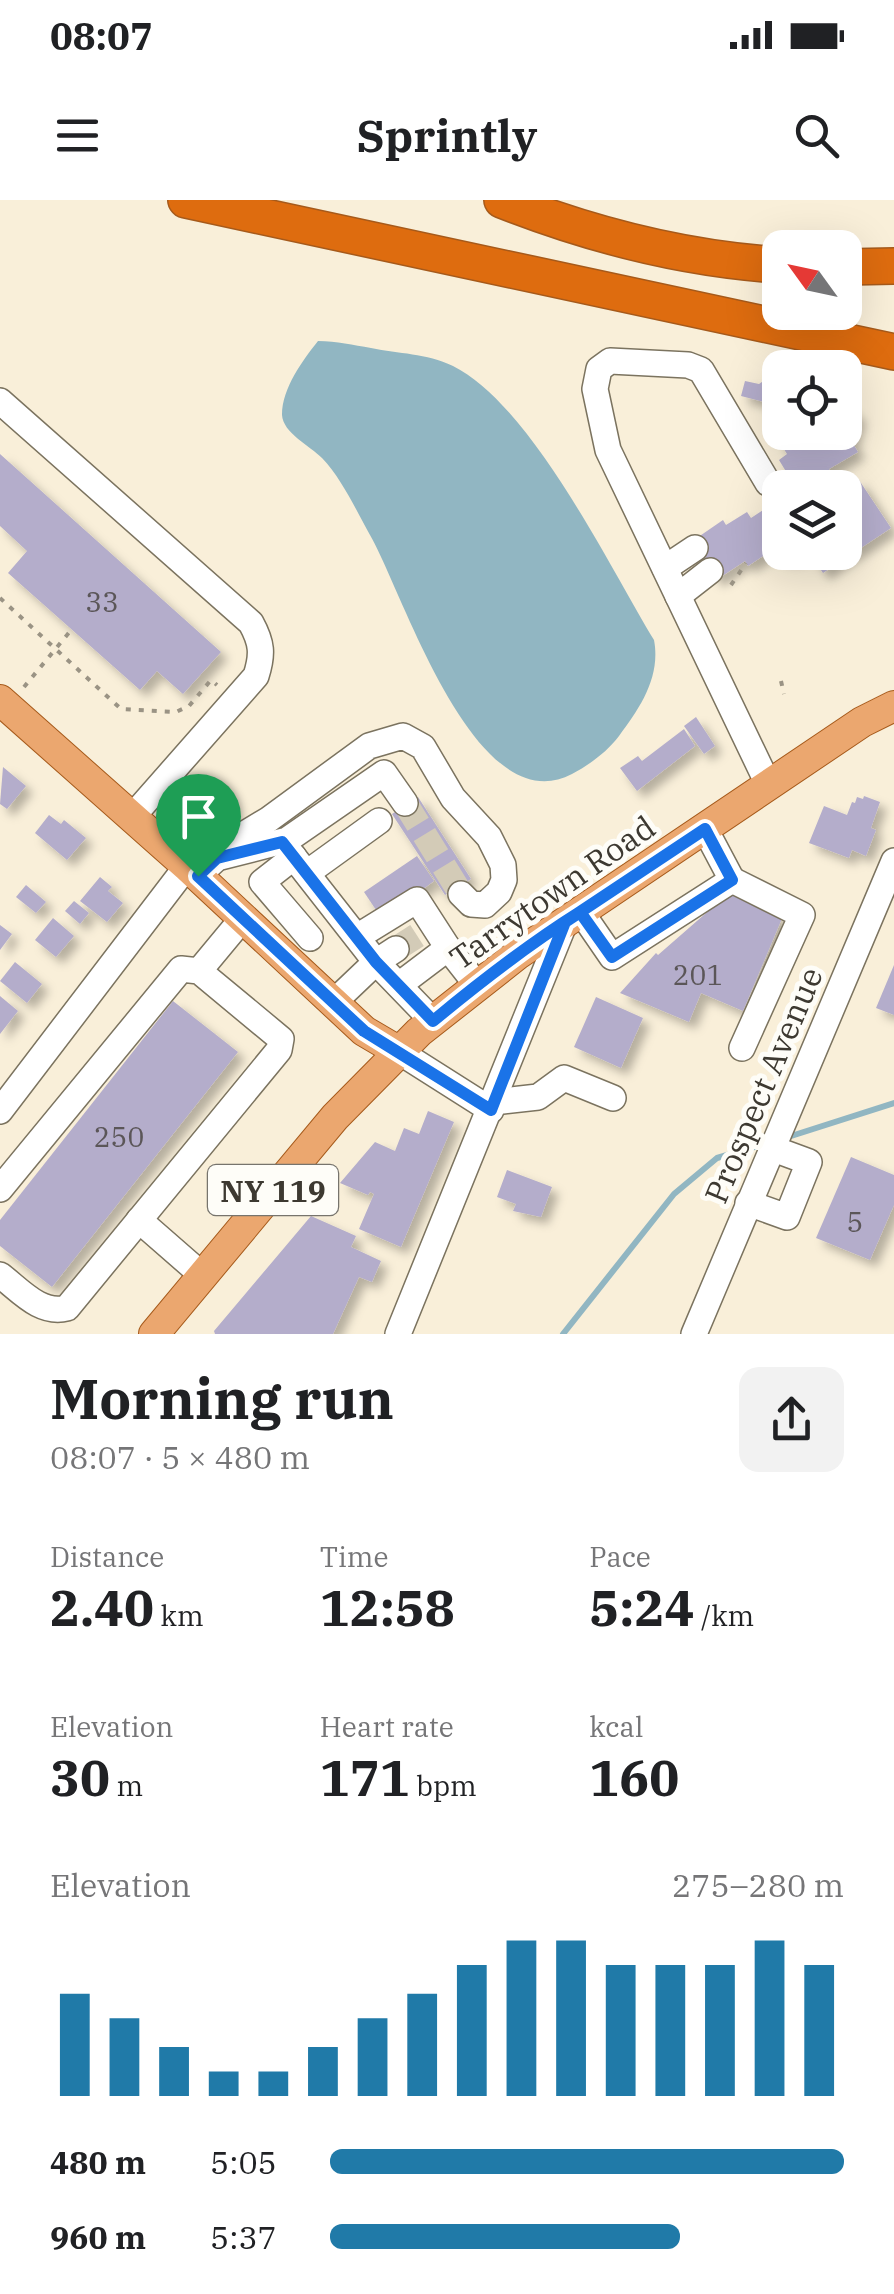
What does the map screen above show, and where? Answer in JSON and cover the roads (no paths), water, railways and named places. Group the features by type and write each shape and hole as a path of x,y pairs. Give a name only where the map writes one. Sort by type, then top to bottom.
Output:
{"highway":[{"path":"186,200 894,352"},
{"path":"502,200 629,241 762,263"},
{"path":"862,267 894,266"}],"main road":[{"name":"Tarrytown Road","path":"862,722 894,679"},
{"name":"Tarrytown Road","path":"154,1334 335,1117 398,1051 433,1021 573,916 862,722 894,706"},
{"path":"3,707 132,817 201,867 243,918 364,1031 398,1051"}],"street":[{"path":"762,472 701,370 688,365 610,361 599,369 594,389 608,450 769,786"},
{"path":"0,401 252,623 261,639 262,656 256,676 132,817"},
{"path":"672,582 710,566"},
{"path":"0,1111 219,840 242,834 268,820 369,746 403,736 423,747 452,798 489,838 503,866 504,880 498,892 485,905 471,904 461,894"},
{"path":"405,803 384,774 361,787 348,782 288,827 293,853 357,937 386,955 399,985 433,1021"},
{"path":"201,867 293,853 379,821"},
{"path":"705,829 732,880 802,915 742,1048"},
{"path":"293,853 262,882 310,938"},
{"name":"Prospect Avenue","path":"694,1334 894,861"},
{"path":"398,1334 573,916 612,957 732,880"},
{"path":"357,937 417,900 428,928 477,985"},
{"path":"286,958 339,914"},
{"path":"199,971 243,918"},
{"path":"399,985 448,948"},
{"path":"334,1002 386,955"},
{"path":"0,1189 180,969 199,971 281,1040 279,1050 66,1308 49,1310 40,1306 0,1275"},
{"path":"398,1051 493,1106 538,1096 564,1078 612,1098"},
{"path":"748,1203 786,1217 810,1162 771,1148"},
{"path":"139,1220 202,1275"}],"water":[{"path":"318,341 423,356 453,366 482,386 511,415 566,489 654,640 655,654 652,679 634,714 609,747 585,767 572,774 537,781 504,766 474,736 447,695 342,485 322,458 284,422 283,405 289,385"}],"waterway":[{"path":"788,1137 894,1103"},
{"path":"563,1334 674,1194 717,1158 761,1145"}],"tunnel":[{"path":"405,803 461,894"},
{"path":"396,949 424,931"}]}
